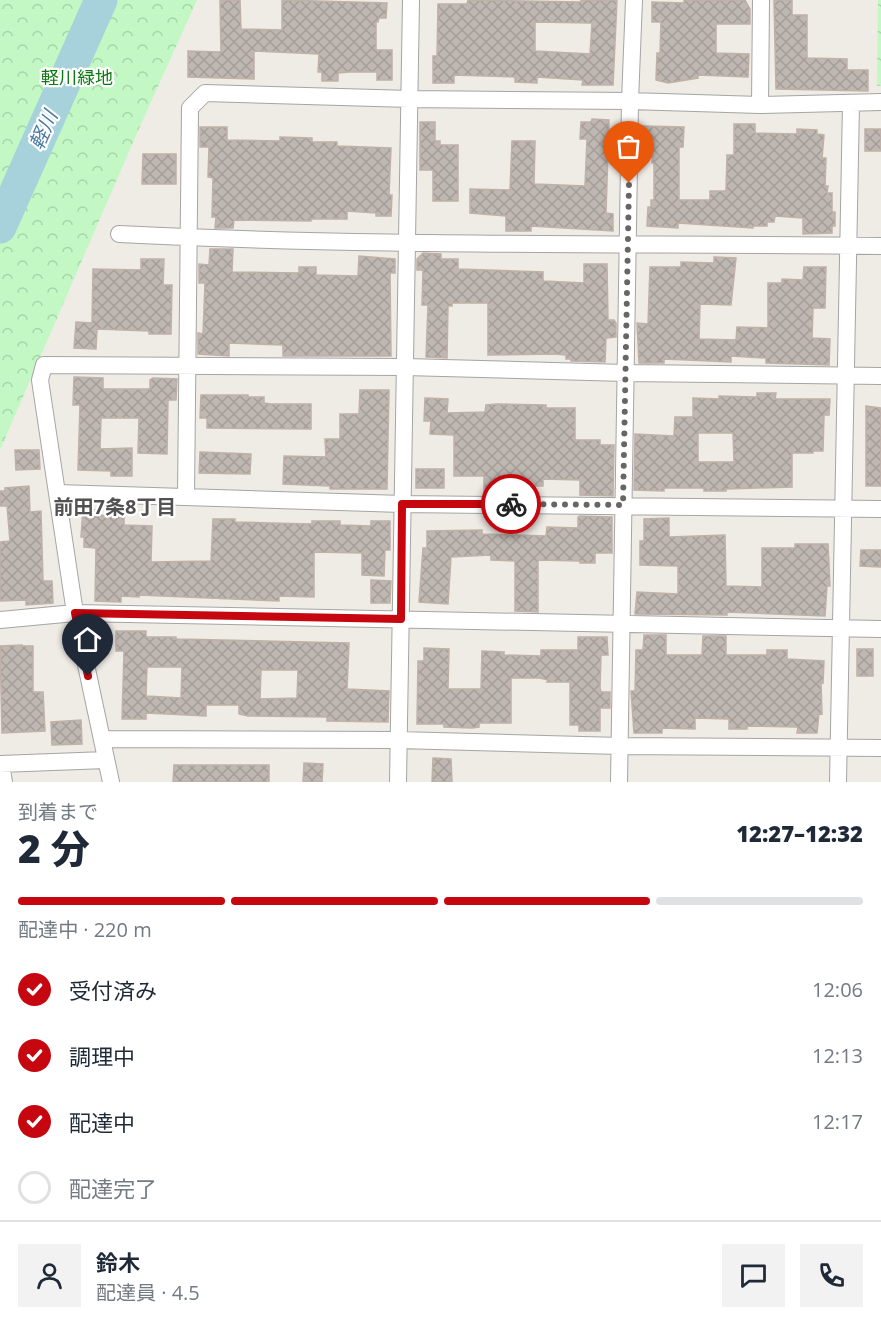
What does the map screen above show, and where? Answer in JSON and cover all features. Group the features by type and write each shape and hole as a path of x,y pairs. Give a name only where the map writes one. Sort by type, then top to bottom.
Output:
{"street":[{"path":"398,782 411,0"},
{"path":"619,782 633,0"},
{"path":"760,105 761,0"},
{"path":"186,497 190,108 206,93 410,99 630,100 760,105 881,102"},
{"path":"838,782 851,104"},
{"path":"119,234 628,246 881,246"},
{"path":"111,782 75,613 40,380 44,365 405,367 626,373 881,376"},
{"path":"57,493 402,504 881,509"},
{"path":"0,620 75,613 881,629"},
{"path":"102,740 398,740 620,746 881,748"},
{"path":"4,782 0,764 106,760"}],"green space":[{"name":"軽川緑地","path":"0,0 197,0 0,450"},
{"path":"878,0 881,0 881,86 877,86"}],"building":[{"path":"220,0 240,0 241,29 282,30 282,0 387,3 386,18 379,18 376,22 376,50 392,50 392,80 377,80 377,72 349,72 338,73 338,81 322,81 322,72 318,72 319,54 254,51 254,79 188,77 188,51 221,52"},
{"path":"468,0 581,2 581,0 617,0 613,85 582,85 583,80 537,77 537,83 515,82 515,77 454,75 454,83 433,83 433,56 437,56 438,4 467,4","holes":["535,22 592,23 590,54 535,51"]},
{"path":"684,0 745,0 750,9 750,24 716,24 716,53 749,54 748,77 698,75 698,78 668,83 656,80 661,22 652,22 652,2 684,3"},
{"path":"774,0 792,0 792,15 807,15 807,58 847,59 847,70 868,70 868,91 776,89"},
{"path":"592,119 609,120 606,213 613,214 613,231 531,226 531,231 506,231 506,216 470,213 470,189 510,190 512,141 535,141 534,184 585,186 587,139 580,139 581,122 591,122"},
{"path":"420,122 435,122 435,141 440,141 440,145 458,145 458,201 433,201 433,170 420,170"},
{"path":"734,124 755,124 755,133 797,134 797,129 817,130 817,134 824,135 822,158 826,158 825,186 828,186 827,193 832,193 832,212 835,212 835,226 832,226 832,233 803,234 803,218 775,216 774,222 767,222 767,226 753,226 753,228 678,223 678,228 647,226 648,207 651,207 651,200 654,200 654,163 652,163 653,147 642,146 643,126 684,127 683,147 679,147 679,200 710,200 710,191 726,191 727,155 734,155"},
{"path":"200,127 227,127 227,140 280,141 280,137 312,138 312,142 337,142 337,146 391,148 389,195 392,195 391,216 347,211 347,219 234,220 233,228 215,228 216,217 212,217 213,178 208,177 209,147 200,147"},
{"path":"865,129 881,129 881,151 865,151"},
{"path":"143,154 176,154 176,184 142,184"},
{"path":"210,249 233,249 232,272 299,273 299,267 316,267 316,275 358,276 359,256 395,259 395,273 390,273 391,356 283,356 283,345 229,343 229,356 198,354 198,333 203,334 205,283 199,283 199,264 209,265"},
{"path":"423,253 441,254 441,259 458,259 458,269 543,272 543,281 584,283 584,264 607,264 608,320 614,320 616,323 616,337 606,338 605,362 571,361 571,359 566,359 566,355 554,354 488,355 488,303 452,303 452,306 448,306 447,358 426,357 428,305 422,305 423,270 417,270 417,259"},
{"path":"714,257 736,258 731,305 700,304 699,339 736,340 737,327 768,328 768,283 782,283 782,279 803,280 804,267 826,267 825,308 813,308 812,338 830,339 829,365 766,363 766,358 731,356 731,362 664,359 664,363 639,363 637,323 648,324 650,267 681,267 681,262 714,263"},
{"path":"141,259 164,259 163,285 172,285 171,334 97,329 96,349 74,348 76,322 92,323 93,269 141,270"},
{"path":"74,377 103,378 103,389 150,389 150,380 153,378 177,379 176,400 168,400 167,454 138,453 139,418 101,418 100,449 132,448 132,476 111,476 111,471 78,470 80,405 73,405"},
{"path":"360,390 389,390 387,489 330,489 330,486 283,484 284,456 326,457 325,439 340,439 340,414 359,414"},
{"path":"757,393 776,393 775,399 830,399 829,415 824,415 823,451 792,453 792,487 726,489 726,491 704,491 704,488 664,488 664,491 634,490 635,434 674,436 675,417 693,417 693,398 757,397","holes":["698,433 733,433 734,462 698,462"]},
{"path":"201,395 248,395 248,397 264,397 264,403 271,404 311,404 311,429 207,428 207,418 200,418"},
{"path":"425,398 448,399 447,413 485,412 486,405 497,404 575,408 575,440 600,440 600,445 614,445 613,496 580,495 580,480 543,479 543,486 505,486 505,491 484,491 484,476 454,476 454,435 430,434 431,421 424,421"},
{"path":"866,406 881,408 881,486 866,486"},
{"path":"15,450 39,450 40,469 16,470"},
{"path":"200,452 251,454 250,474 199,473"},
{"path":"416,469 444,469 444,488 416,488"},
{"path":"29,486 30,512 41,511 43,581 52,581 53,603 26,605 26,600 0,601 0,542 10,541 7,506 0,506 0,491 5,491 5,488"},
{"path":"83,509 98,510 98,515 124,516 124,525 152,526 151,562 211,561 213,519 235,519 235,522 312,524 312,521 340,521 340,525 371,526 371,521 390,521 390,550 385,550 384,576 362,575 362,553 314,552 314,597 279,596 279,601 139,595 139,597 121,596 121,602 95,601 96,548 84,547 84,537 81,537"},
{"path":"578,517 612,517 612,553 595,553 595,563 538,560 538,612 515,611 515,561 491,560 491,555 451,557 448,604 419,602 423,548 427,548 427,531 482,530 482,534 546,536 547,527 578,528"},
{"path":"669,518 669,537 725,535 726,586 762,587 762,548 795,548 795,544 828,544 830,586 827,586 825,616 727,612 727,615 635,614 637,592 678,594 678,566 640,565 640,541 644,541 644,519"},
{"path":"861,550 881,550 881,567 860,566"},
{"path":"371,580 391,581 390,603 371,603"},
{"path":"116,631 146,631 146,637 176,637 176,639 349,643 347,689 389,691 388,722 327,721 327,717 248,716 239,714 239,705 206,705 206,716 146,713 146,719 122,719 124,651 116,651","holes":["147,667 182,667 181,698 146,696","261,670 298,670 297,698 260,699"]},
{"path":"644,635 666,635 666,655 702,655 703,636 726,636 726,655 767,655 767,650 787,650 787,659 824,661 823,683 821,682 822,714 819,713 817,733 797,733 798,727 747,726 747,729 729,729 729,719 695,718 695,729 662,728 662,733 634,733 631,691 635,691 636,650 643,650"},
{"path":"578,637 607,637 608,655 601,655 600,688 601,692 610,692 610,708 600,708 600,731 579,731 579,725 570,725 570,682 547,682 548,680 540,678 511,678 511,723 479,723 479,727 472,728 444,727 444,724 417,724 418,661 424,661 424,648 449,649 448,689 481,689 482,651 504,652 504,655 541,656 541,650 578,650"},
{"path":"0,646 33,646 33,692 43,692 45,731 2,733"},
{"path":"857,649 873,649 873,676 857,676"},
{"path":"81,720 82,744 52,745 51,722"},
{"path":"433,758 451,759 452,782 432,782"},
{"path":"304,763 323,764 322,782 303,782"},
{"path":"174,765 269,765 269,782 173,782"}],"waterway":[{"name":"軽川","path":"0,227 101,0"}],"way so far":[{"path":"511,504 623,505 629,183"}],"district":[{"name":"前田7条8丁目","path":"115,506"}],"route":[{"path":"88,676 75,613 401,619 402,504 511,504"}]}
